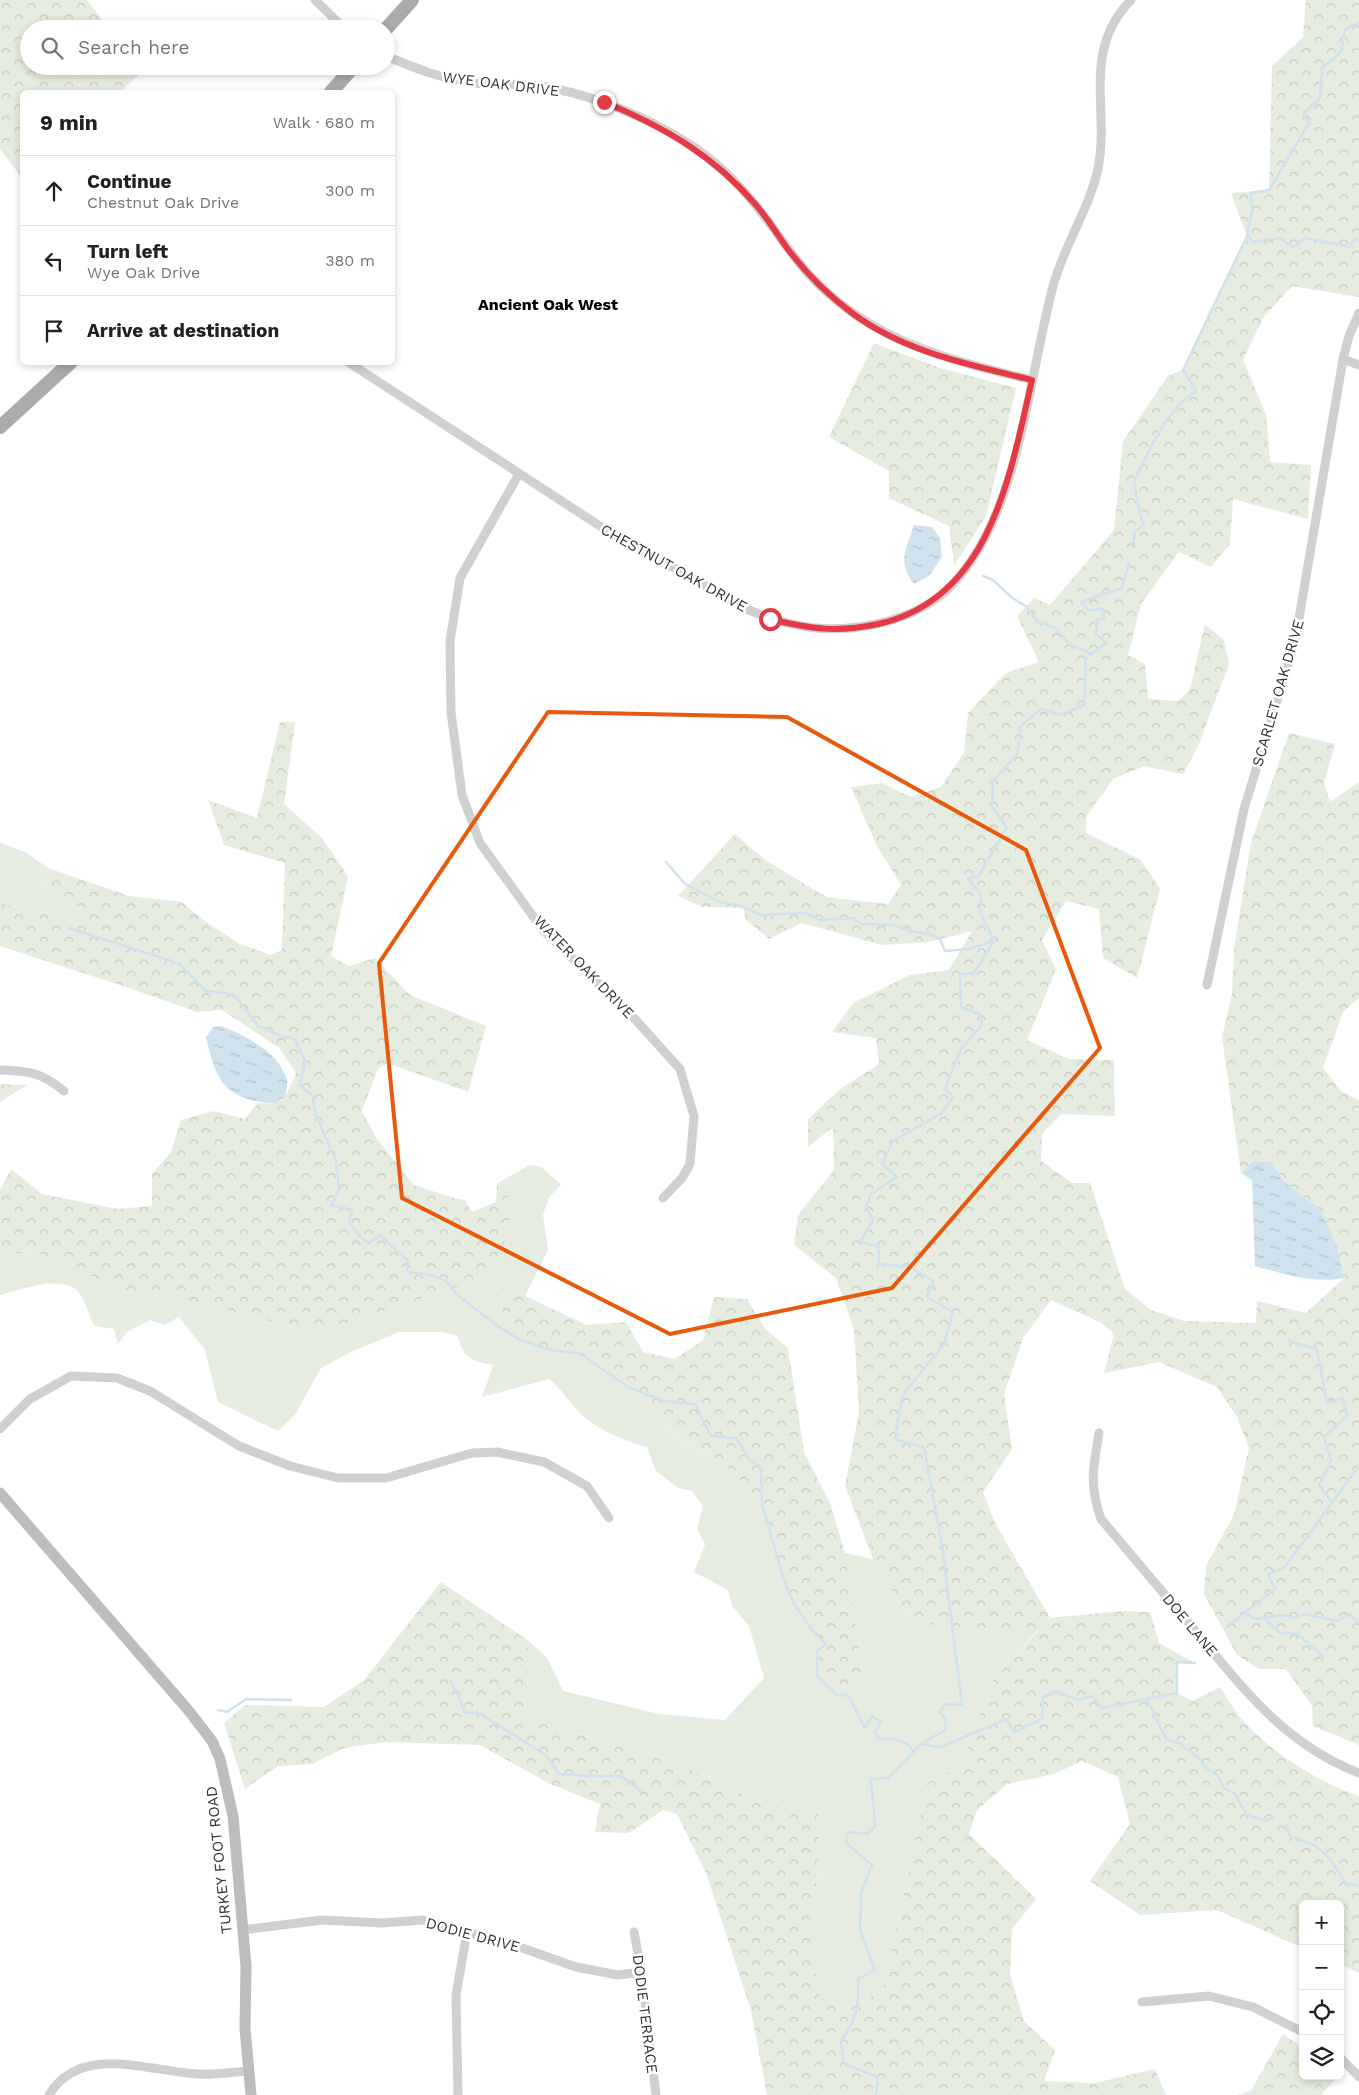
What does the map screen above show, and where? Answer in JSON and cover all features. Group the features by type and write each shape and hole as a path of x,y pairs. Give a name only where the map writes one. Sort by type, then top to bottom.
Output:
{"main road":[{"path":"394,20 412,0"},
{"path":"333,90 346,75"},
{"path":"0,428 68,365"}],"street":[{"path":"315,0 336,20"},
{"name":"CHESTNUT OAK DRIVE","path":"353,365 606,530 749,610 770,619 805,628 851,629 896,620 928,605 952,586 972,562 1004,493 1054,282 1086,205 1098,169 1101,137 1099,64 1105,39 1118,16 1131,0"},
{"name":"WYE OAK DRIVE","path":"395,60 441,78 474,83 527,84 551,88 604,102 648,121 690,144 727,174 756,206 788,250 815,281 852,314 902,342 957,362 1032,380"},
{"name":"SCARLET OAK DRIVE","path":"1207,985 1244,809 1296,642 1343,360 1349,336 1359,313"},
{"path":"1343,360 1359,365"},
{"name":"WATER OAK DRIVE","path":"518,474 460,578 450,641 452,712 462,795 480,843 543,930 634,1018 680,1068 694,1116 690,1164 682,1178 663,1198"},
{"path":"0,1070 30,1071 48,1078 64,1091"},
{"path":"0,1429 30,1399 71,1376 117,1378 150,1391 238,1446 290,1466 338,1478 386,1478 472,1453 497,1452 544,1462 587,1486 610,1518"},
{"name":"DOE LANE","path":"1099,1432 1092,1475 1092,1495 1101,1519 1252,1699 1297,1741 1334,1763 1359,1773"},
{"name":"TURKEY FOOT ROAD","path":"0,1493 189,1711 212,1741 226,1777 233,1816 246,1966 245,2028 251,2095"},
{"name":"DODIE DRIVE","path":"242,1930 322,1920 382,1922 423,1920 511,1944 576,1967 618,1975 633,1973 641,1969"},
{"path":"458,2095 456,1995 467,1932"},
{"name":"DODIE TERRACE","path":"634,1932 641,1969 656,2095"},
{"path":"1142,2002 1209,1996 1253,2007 1299,2030"},
{"path":"1344,2061 1359,2077"},
{"path":"50,2095 69,2074 82,2068 107,2062 199,2074 248,2071"}],"highlighted area":[{"path":"548,712 787,717 1026,850 1100,1048 892,1288 670,1334 402,1198 379,963"}],"green space":[{"path":"0,0 87,0 102,20 20,20 20,75 139,75 122,90 20,90 20,175 0,149"},
{"path":"1306,0 1359,0 1359,297 1292,286 1263,318 1243,360 1266,414 1270,462 1311,465 1308,519 1233,499 1230,544 1211,567 1179,552 1141,604 1128,655 1145,664 1148,699 1178,701 1190,690 1205,624 1224,640 1229,664 1199,744 1183,774 1144,766 1113,779 1086,817 1086,833 1141,860 1160,889 1137,978 1103,958 1099,909 1066,901 1042,940 1056,969 1027,1040 1069,1059 1114,1060 1115,1116 1061,1114 1042,1134 1041,1161 1072,1183 1090,1183 1125,1289 1151,1310 1184,1321 1256,1323 1257,1301 1306,1313 1344,1278 1337,1246 1320,1209 1286,1183 1270,1162 1254,1161 1241,1173 1222,1037 1232,994 1234,949 1251,843 1289,733 1335,744 1324,783 1330,802 1359,782 1359,998 1343,1012 1323,1068 1341,1091 1359,1100 1359,1745 1313,1726 1312,1706 1286,1669 1259,1669 1237,1655 1204,1594 1206,1566 1234,1515 1249,1448 1237,1417 1217,1387 1159,1362 1104,1373 1114,1334 1100,1322 1051,1300 1023,1338 1004,1394 1012,1449 983,1492 995,1523 1050,1618 1123,1611 1150,1612 1159,1643 1195,1663 1177,1662 1177,1693 1193,1701 1220,1687 1239,1716 1279,1753 1326,1782 1359,1796 1359,1973 1344,1966 1344,1900 1299,1900 1299,1946 1217,1910 1140,1915 1090,1881 1130,1824 1118,1777 1082,1761 1054,1774 1007,1784 977,1810 969,1834 1036,1899 1012,1929 1010,1975 1024,2021 1055,2050 1044,2081 1095,2083 1155,2069 1166,2095 767,2095 751,2010 706,1873 677,1814 663,1810 629,1833 595,1832 600,1804 550,1784 480,1745 386,1742 344,1748 312,1764 278,1766 245,1789 224,1723 245,1705 324,1707 364,1680 441,1582 529,1641 526,1719 669,1759 766,1805 818,1811 819,1854 812,1949 819,1996 842,2009 883,1991 927,1783 961,1764 994,1678 1038,1631 953,1633 907,1614 873,1559 845,1486 859,1412 854,1329 836,1278 794,1245 798,1215 834,1170 833,1127 808,1147 808,1119 840,1089 879,1064 876,1038 832,1032 853,1003 910,975 949,970 972,931 929,942 882,945 802,923 769,939 745,919 744,908 703,907 678,896 735,834 764,859 826,897 888,904 901,885 877,846 851,787 882,783 911,797 941,787 964,753 968,713 1006,673 1039,662 1017,616 1034,598 1050,605 1114,530 1123,441 1168,376 1183,370 1247,236 1231,193 1269,190 1272,66 1303,37"},
{"path":"874,343 940,368 1016,388 986,516 954,566 949,526 889,498 889,471 829,437"},
{"path":"280,722 295,722 284,804 322,838 348,876 331,956 349,966 375,958 410,995 486,1026 468,1092 387,1063 378,1069 362,1111 377,1139 414,1185 465,1200 472,1212 496,1202 497,1184 506,1178 510,1215 500,1260 483,1278 345,1324 298,1331 267,1320 174,1298 114,1290 70,1263 34,1252 4,1254 0,1262 0,1190 11,1169 42,1194 117,1209 152,1206 152,1174 171,1152 181,1120 213,1111 245,1119 258,1103 276,1104 286,1096 296,1073 279,1048 222,1010 197,1012 0,946 0,886 4,904 49,914 85,926 89,912 47,893 48,868 129,896 182,902 206,922 240,944 271,955 282,950 285,863 224,845 208,800 257,818"},
{"path":"0,842 27,853 48,868 47,893 90,912 85,926 49,914 4,904 0,886"},
{"path":"0,1084 27,1085 0,1102"},
{"path":"530,1165 542,1167 561,1185 549,1197 543,1215 548,1250 525,1296 503,1289 499,1327 520,1340 555,1351 579,1353 628,1387 676,1436 725,1465 762,1504 784,1580 812,1630 826,1644 817,1651 817,1676 836,1694 863,1671 845,1553 873,1559 907,1614 953,1633 1038,1630 994,1678 961,1764 927,1783 883,1991 842,2009 819,1996 812,1949 819,1854 817,1811 766,1805 669,1759 526,1719 529,1641 547,1658 563,1691 659,1714 725,1720 764,1678 749,1626 732,1606 728,1590 694,1572 705,1545 697,1529 703,1506 692,1491 678,1488 655,1470 647,1447 619,1438 593,1424 578,1411 549,1379 482,1397 493,1365 474,1360 466,1354 458,1336 442,1332 399,1332 353,1351 321,1368 295,1415 278,1431 218,1402 205,1350 179,1317 164,1325 150,1320 127,1332 118,1344 114,1329 94,1326 86,1305 79,1293 72,1287 63,1284 41,1285 0,1295 0,1262 4,1254 34,1252 70,1263 114,1290 174,1298 267,1320 298,1331 345,1324 483,1278 510,1215 506,1178"},
{"path":"503,1288 525,1296 587,1325 626,1322 643,1352 675,1359 703,1340 714,1297 747,1299 765,1329 788,1348 804,1452 830,1503 845,1553 863,1671 836,1694 817,1676 817,1651 826,1644 812,1630 794,1604 784,1580 762,1504 725,1465 675,1435 628,1387 579,1354 555,1351 520,1340 499,1327"},
{"path":"1283,2034 1299,2045 1299,2080 1335,2080 1321,2095 1237,2095 1251,2091"}],"water":[{"path":"914,525 932,527 940,538 942,557 929,576 914,584 904,562 906,548"},
{"path":"221,1026 251,1040 277,1061 287,1080 286,1096 276,1104 259,1102 245,1098 226,1086 214,1066 206,1037 213,1027"},
{"path":"1254,1161 1270,1162 1286,1183 1320,1209 1337,1246 1344,1278 1333,1280 1310,1279 1255,1266 1252,1180 1241,1173"}],"waterway":[{"path":"1133,547 1135,531 1144,525 1134,481 1152,444 1167,420 1175,409 1196,391 1183,370 1247,236 1252,210 1251,193 1269,190 1309,123 1303,114 1320,98 1322,68 1341,52 1345,29 1359,23"},
{"path":"1248,236 1253,242 1280,238 1293,247 1305,238 1350,247 1354,239 1359,240"},
{"path":"921,1744 945,1730 946,1721 940,1712 945,1704 962,1705 942,1545 924,1447 895,1439 902,1396 944,1344 953,1312 927,1297 933,1281 910,1267 879,1264 879,1246 860,1242 873,1220 866,1206 871,1194 897,1177 882,1164 893,1141 942,1113 953,1097 945,1089 961,1049 982,1025 981,1015 961,1007 960,974 974,973 994,941 980,912 981,895 968,878 978,877 1007,827 992,807 993,781 1017,754 1021,726 1041,709 1061,715 1084,705 1086,658 1106,643 1096,634 1097,620 1104,618 1103,609 1088,610 1081,602 1122,588 1129,563"},
{"path":"983,576 993,580 1011,597 1027,607 1037,621 1055,628 1070,644 1092,654"},
{"path":"666,862 685,884 720,902 738,905 761,915 805,913 820,920 854,918 861,924 893,925 914,932 929,934 940,939 945,951 969,949 994,941"},
{"path":"69,928 178,963 206,991 226,993 236,997 258,1026 281,1036 295,1039 305,1062 300,1086 312,1095 316,1115 336,1161 339,1190 331,1205 352,1210 349,1222 361,1238 369,1243 380,1235 408,1261 407,1272 435,1276 447,1282 456,1294 499,1327 520,1340 555,1351 579,1353 628,1387 664,1401 695,1404 711,1436 736,1438 748,1458 761,1468 762,1504 784,1580 794,1604 812,1630 826,1644 817,1651 817,1676 836,1694 849,1696 865,1728 872,1716 881,1722 875,1733 879,1739 899,1740 907,1744 914,1752"},
{"path":"1288,1341 1317,1349 1327,1403 1343,1398 1347,1416 1324,1437 1331,1460 1319,1485 1333,1503"},
{"path":"1229,1625 1275,1589 1268,1574 1284,1568 1359,1466"},
{"path":"1245,1613 1255,1619 1284,1615 1294,1618 1305,1614 1337,1621 1350,1614 1359,1623"},
{"path":"1264,1618 1280,1633 1297,1633 1323,1657"},
{"path":"876,2095 878,2077 844,2064 841,2041 851,2026 856,2012 858,1979 875,1970 860,1930 861,1892 872,1865 846,1843 847,1832 867,1834 875,1826 871,1779 888,1778 921,1744 941,1747 1006,1719 1014,1732 1042,1719 1043,1697 1056,1692 1078,1700 1092,1696 1102,1708 1177,1693 1177,1662 1195,1663"},
{"path":"451,1681 465,1712 479,1713 546,1755 559,1774 621,1776 641,1791"},
{"path":"218,1710 227,1712 246,1699 291,1700"},
{"path":"1147,1699 1166,1739 1179,1743 1198,1757 1205,1767 1217,1775 1224,1788 1235,1794 1247,1815 1266,1821 1274,1816"},
{"path":"1286,1824 1289,1835 1320,1849 1334,1865 1345,1883 1359,1886"}],"district":[{"name":"Ancient Oak West","path":"548,304"}],"route":[{"path":"604,102 648,121 690,144 727,174 756,206 788,250 815,281 852,314 902,342 957,362 1032,380 1004,493 972,562 952,586 928,605 896,620 851,629 805,628 770,619"}]}
